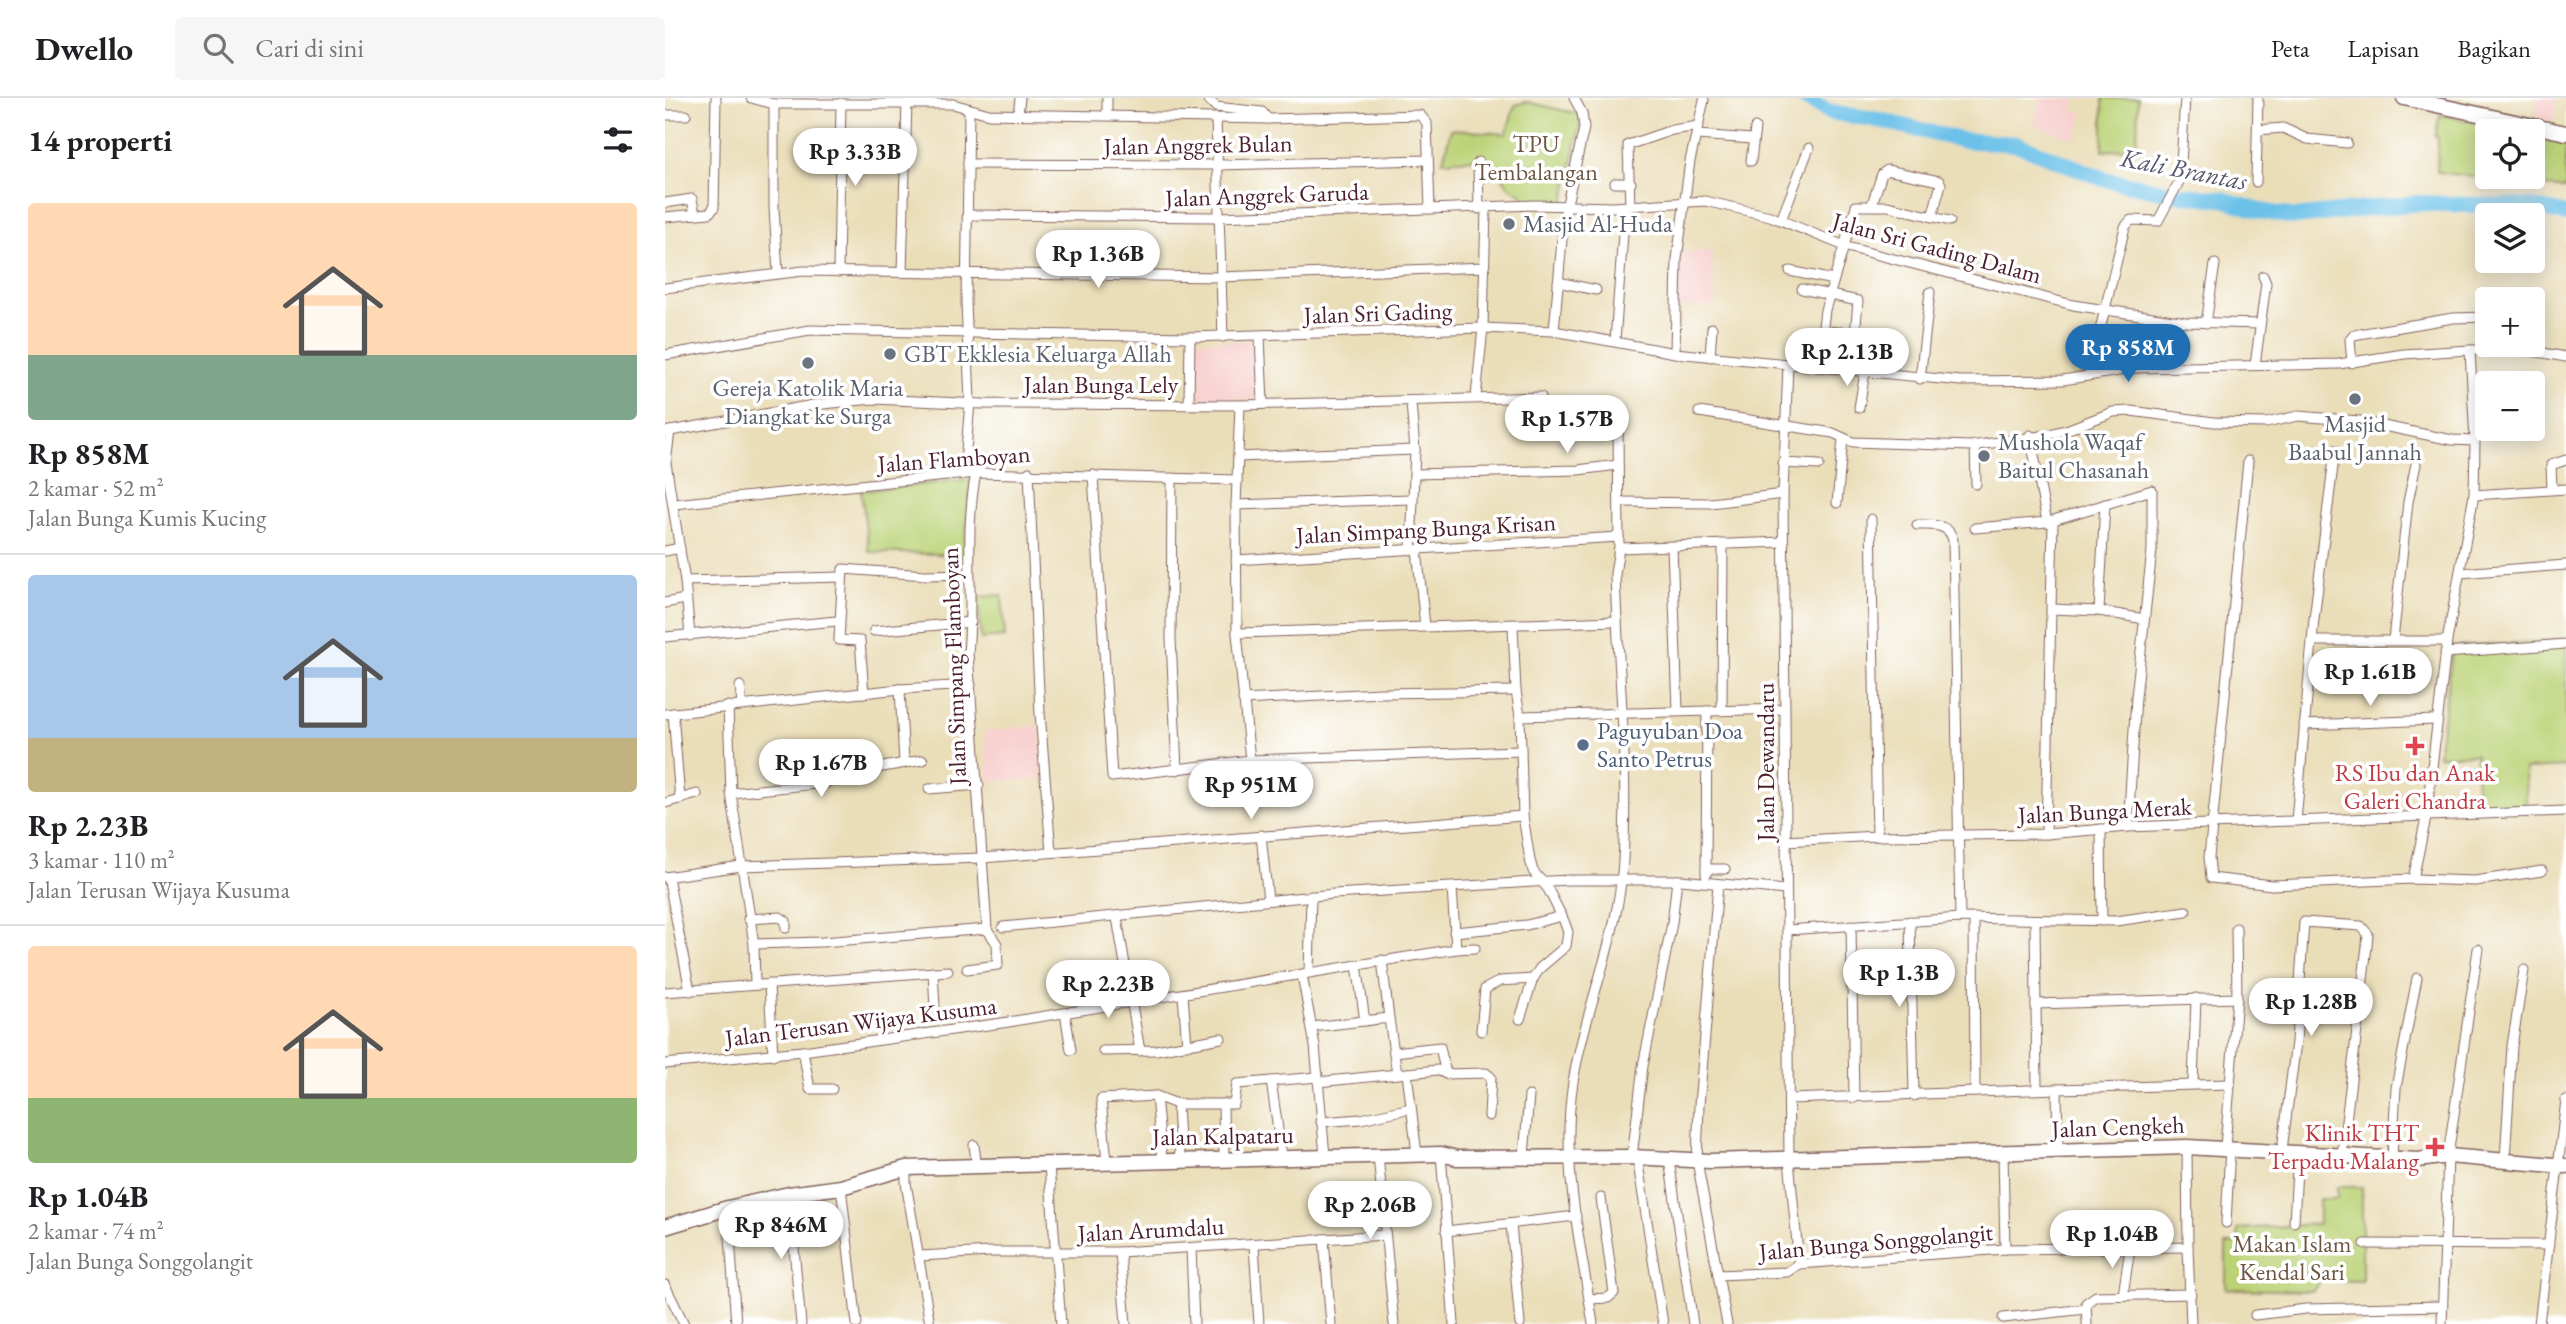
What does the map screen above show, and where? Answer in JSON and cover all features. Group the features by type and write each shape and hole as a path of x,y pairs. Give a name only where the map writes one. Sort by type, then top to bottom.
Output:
{"main road":[{"path":"2404,98 2566,132"},
{"name":"Jalan Cengkeh","path":"1789,1160 2228,1147 2418,1160 2448,1156 2562,1165"},
{"name":"Jalan Kalpataru","path":"665,1227 789,1194 841,1187 906,1168 1417,1154 1441,1154 1457,1158 1524,1156 1634,1157 1697,1161 1789,1160"}],"street":[{"path":"665,217 709,213 714,208 716,98"},
{"path":"751,98 774,104 816,100 841,103 953,104 978,113 1107,114 1216,119 1420,114 1427,122 1430,209"},
{"path":"1018,114 1020,98"},
{"path":"1107,98 1107,114"},
{"path":"1207,98 1216,107 1262,112 1268,119"},
{"path":"1554,331 1566,207 1584,128 1582,113 1574,98"},
{"path":"2089,375 2127,222 2155,222 2178,189 2185,98"},
{"path":"2256,182 2258,98"},
{"path":"1675,353 1677,260 1704,100"},
{"path":"838,272 841,103"},
{"path":"902,272 907,103"},
{"path":"774,104 778,273"},
{"path":"964,474 969,402 966,332 969,110"},
{"path":"665,115 686,115"},
{"path":"1216,119 1223,337"},
{"path":"1751,161 1755,128"},
{"path":"2258,130 2283,128 2307,139 2347,143"},
{"path":"1615,341 1631,183 1628,145 1672,130 1752,139"},
{"path":"1781,220 1809,148"},
{"name":"Jalan Anggrek Bulan","path":"968,164 1218,165 1427,160"},
{"path":"1476,397 1483,328 1485,267 1478,162"},
{"path":"1872,204 1882,174 1887,170 1941,182 1932,216"},
{"path":"1615,183 1631,183"},
{"path":"665,203 692,200 695,214"},
{"name":"Jalan Sri Gading Dalam","path":"1566,207 1717,202 1781,220 1844,247 2073,305 2206,323 2260,324"},
{"path":"1818,367 1822,331 1833,280 1856,206 1872,204 1950,221"},
{"name":"Jalan Anggrek Garuda","path":"969,215 1218,216 1566,207"},
{"path":"2206,323 2215,264"},
{"path":"665,288 778,273 902,272 1221,277 1485,267"},
{"path":"1790,271 1833,280"},
{"path":"2255,365 2266,283 2263,276"},
{"path":"1558,282 1596,290"},
{"path":"1802,289 1858,301 1852,371"},
{"path":"1920,379 1930,292"},
{"path":"2352,363 2350,338 2353,335 2453,318 2475,317"},
{"name":"Jalan Sri Gading","path":"665,355 810,330 1260,337 1483,328 1554,331 1675,353 1920,379 2063,380 2137,368 2352,363 2405,354 2470,350 2521,349 2566,357"},
{"path":"1710,357 1712,328"},
{"path":"1822,331 1855,333"},
{"path":"1189,337 1189,404"},
{"path":"1260,337 1263,403"},
{"path":"2413,879 2426,818 2445,653 2474,495 2475,441 2470,350"},
{"name":"Jalan Dewandaru","path":"1788,364 1783,494 1789,1160 1799,1264"},
{"path":"1859,408 1865,372"},
{"name":"Jalan Bunga Lely","path":"668,431 845,401 1240,405 1411,403 1476,397 1541,397"},
{"path":"1411,403 1415,450 1411,499 1414,550 1425,626"},
{"path":"1240,405 1236,505 1237,632 1250,760"},
{"path":"1699,412 1833,433 1843,439 1975,445 2059,432 2113,412 2131,411 2214,422 2266,423 2298,416 2359,421 2452,440 2475,441"},
{"path":"1593,1324 1569,1157 1574,1079 1584,1030 1612,939 1621,878 1624,829 1615,574 1619,542 1618,425"},
{"path":"668,431 666,463 671,509 685,581 689,636"},
{"path":"2030,435 2050,521 2052,609 2046,834"},
{"path":"1837,503 1843,439"},
{"path":"1975,445 1976,484"},
{"path":"1238,457 1415,450"},
{"path":"2296,821 2312,641 2335,450"},
{"path":"2552,489 2551,465 2566,460"},
{"path":"2248,461 2209,858 2209,874 2213,880 2271,885 2413,879 2475,881 2542,871"},
{"path":"1783,463 1819,466"},
{"path":"2392,640 2408,502 2416,464"},
{"path":"1414,474 1578,470 1618,465"},
{"path":"1029,472 1040,713 1051,852"},
{"name":"Jalan Flamboyan","path":"671,509 976,473 1029,472 1237,480"},
{"name":"Jalan Simpang Flamboyan","path":"967,969 998,965 997,944 987,929 968,653 971,622 968,532 976,473"},
{"path":"1093,475 1111,777 1250,760 1521,751"},
{"path":"1172,478 1171,639 1177,770"},
{"path":"2474,495 2566,489"},
{"path":"1975,528 2050,521 2143,490 2153,492 2152,550 2128,827"},
{"path":"1619,502 1711,503 1783,494"},
{"path":"1236,505 1411,499"},
{"path":"2099,611 2105,504"},
{"path":"1871,519 1877,836"},
{"path":"1917,525 1942,526 1951,533 1953,541 1960,918"},
{"name":"Jalan Simpang Bunga Krisan","path":"1236,560 1619,542 1672,545 1784,542"},
{"path":"1722,710 1723,544"},
{"path":"1672,545 1678,711"},
{"path":"665,551 680,548"},
{"path":"2460,573 2566,565"},
{"path":"864,693 860,641 838,640 837,621 844,568 925,575 968,574"},
{"path":"685,581 842,577"},
{"path":"665,603 685,599"},
{"path":"2052,609 2099,611 2144,619"},
{"path":"665,637 837,621"},
{"path":"1237,632 1617,621"},
{"path":"874,631 971,622"},
{"path":"1513,626 1520,716 1523,816 1532,871 1542,882 1562,916 1568,942 1560,953 1540,968 1533,979 1520,1019"},
{"path":"2312,641 2447,641"},
{"path":"2445,653 2566,644"},
{"path":"680,799 669,714 901,689 971,685"},
{"path":"740,686 742,705"},
{"path":"901,689 904,763"},
{"path":"1243,700 1380,693 1516,691"},
{"path":"728,706 731,793 748,919 754,944 755,985"},
{"path":"1520,716 1785,709"},
{"path":"1707,711 1706,872 1725,869"},
{"path":"2304,725 2436,720"},
{"path":"731,793 825,783 848,773 923,760"},
{"path":"929,789 979,785"},
{"path":"665,803 697,794"},
{"name":"Jalan Bunga Merak","path":"1786,841 1877,836 2046,834 2128,827 2566,811"},
{"path":"690,990 667,877 741,866 982,858 1523,816"},
{"path":"2101,830 2102,921"},
{"path":"1261,835 1268,900"},
{"path":"1003,927 1117,918 1311,896 1621,878 1786,890"},
{"path":"1663,1324 1634,1157 1643,1066 1672,923 1677,880"},
{"path":"1718,885 1697,1161 1727,1324"},
{"path":"1452,888 1456,949"},
{"path":"1311,896 1305,974 1325,1156"},
{"path":"1787,930 1960,918 2102,921 2186,911"},
{"path":"1454,932 1527,925 1562,916"},
{"path":"748,919 780,917 786,921 786,928"},
{"path":"1117,918 1140,1051"},
{"path":"1974,918 1975,1092"},
{"path":"2035,920 2037,1089"},
{"path":"1910,921 1914,1096"},
{"path":"2282,1150 2296,1042 2304,922 2361,926 2368,934 2342,1155"},
{"path":"1851,925 1854,1098"},
{"path":"2226,1223 2229,1084 2237,998 2236,928"},
{"path":"754,944 822,942 987,929"},
{"name":"Jalan Terusan Wijaya Kusuma","path":"665,1064 803,1051 1183,995 1382,960 1475,948"},
{"path":"2442,1323 2448,1156 2478,949"},
{"path":"1382,960 1394,1052 1411,1108 1417,1154"},
{"path":"1357,965 1365,1021"},
{"path":"2505,1160 2512,1046 2524,970"},
{"path":"665,992 948,971"},
{"path":"933,972 935,1007"},
{"path":"2392,1158 2396,1088 2417,978"},
{"path":"1481,1031 1485,989 1500,981 1533,979"},
{"path":"769,984 773,1055"},
{"path":"1183,995 1187,1045"},
{"path":"2193,1084 2196,998"},
{"path":"2036,1004 2237,998"},
{"path":"1065,1013 1071,1050"},
{"path":"1312,1027 1389,1018"},
{"path":"1103,1051 1140,1051 1221,1038"},
{"path":"1394,1052 1440,1046 1446,1074"},
{"path":"803,1051 810,1089 832,1089"},
{"path":"1107,1162 1101,1099 1156,1096 1177,1104 1235,1104 1236,1084 1438,1070 1446,1074 1489,1074 1489,1116"},
{"path":"1271,1081 1282,1157"},
{"path":"1790,1099 2229,1084"},
{"path":"2057,1089 2058,1152"},
{"path":"1156,1096 1162,1160"},
{"path":"1524,1156 1529,1096"},
{"path":"2539,1324 2562,1165 2566,1100"},
{"path":"1177,1104 1180,1159"},
{"path":"1223,1104 1224,1158"},
{"path":"1321,1122 1361,1119 1411,1108"},
{"path":"974,1145 977,1168"},
{"path":"2187,1147 2191,1324"},
{"path":"2003,1152 2005,1250"},
{"path":"2294,1222 2298,1152"},
{"path":"1441,1154 1454,1324"},
{"path":"1378,1155 1394,1324"},
{"path":"1669,1159 1693,1324"},
{"path":"1049,1165 1061,1324"},
{"path":"906,1168 906,1183 930,1324"},
{"path":"841,1187 857,1324"},
{"path":"789,1194 801,1324"},
{"path":"1590,1300 1608,1298 1613,1293 1601,1198"},
{"path":"728,1209 736,1324"},
{"path":"1446,1231 1576,1216"},
{"path":"1511,1224 1520,1324"},
{"name":"Jalan Arumdalu","path":"920,1256 991,1252 1120,1252 1385,1235"},
{"path":"1324,1239 1331,1324"},
{"path":"2365,1244 2549,1245"},
{"path":"1254,1245 1259,1324"},
{"name":"Jalan Bunga Songgolangit","path":"1718,1275 1787,1272 1799,1264 2005,1250 2188,1247"},
{"path":"1191,1248 1194,1324"},
{"path":"2123,1296 2130,1248"},
{"path":"1120,1252 1126,1324"},
{"path":"665,1285 684,1324"},
{"path":"2003,1318 2087,1316 2091,1298 2191,1294"},
{"path":"2255,1315 2306,1309 2442,1306"}],"shaded area":[{"path":"2041,98 2076,98 2073,110 2084,113 2076,139 2033,125"},
{"path":"2536,98 2557,98 2554,121 2535,118"},
{"path":"1712,251 1715,307 1679,307 1681,253"},
{"path":"1192,341 1255,341 1257,400 1193,399"},
{"path":"1039,726 1043,779 988,782 985,731"}],"green space":[{"path":"2103,98 2138,98 2137,148 2103,151"},
{"name":"TPU Tembalangan","path":"1527,102 1579,114 1581,120 1564,203 1525,202 1524,196 1508,186 1493,162 1476,159 1443,161 1451,129 1506,134 1515,105"},
{"path":"2440,115 2475,122 2475,177 2437,172 2438,138 2435,137"},
{"path":"2545,137 2566,141 2566,189 2545,186"},
{"path":"971,479 964,555 869,552 861,491"},
{"path":"1002,595 1005,637 981,639 978,597"},
{"path":"2566,640 2566,767 2525,769 2526,805 2477,806 2476,754 2438,756 2453,647"},
{"name":"Makan Islam Kendal Sari","path":"2337,1187 2362,1187 2362,1281 2320,1280 2313,1291 2226,1289 2226,1244 2238,1243 2238,1229 2319,1224 2319,1199 2337,1199"}],"waterway":[{"name":"Kali Brantas","path":"1804,98 1830,112 1879,120 1961,140 2017,144 2104,179 2175,194 2223,199 2260,211 2295,217 2418,203 2530,207 2566,214"}],"place":[{"name":"Masjid Al-Huda","path":"1509,224"},
{"name":"GBT Ekklesia Keluarga Allah","path":"890,354"},
{"name":"Gereja Katolik Maria Diangkat ke Surga","path":"808,363"},
{"name":"Masjid Baabul Jannah","path":"2355,399"},
{"name":"Mushola Waqaf Baitul Chasanah","path":"1984,456"},
{"name":"Paguyuban Doa Santo Petrus","path":"1583,745"},
{"name":"RS Ibu dan Anak Galeri Chandra","path":"2415,746"},
{"name":"Klinik THT Terpadu Malang","path":"2435,1147"}]}
